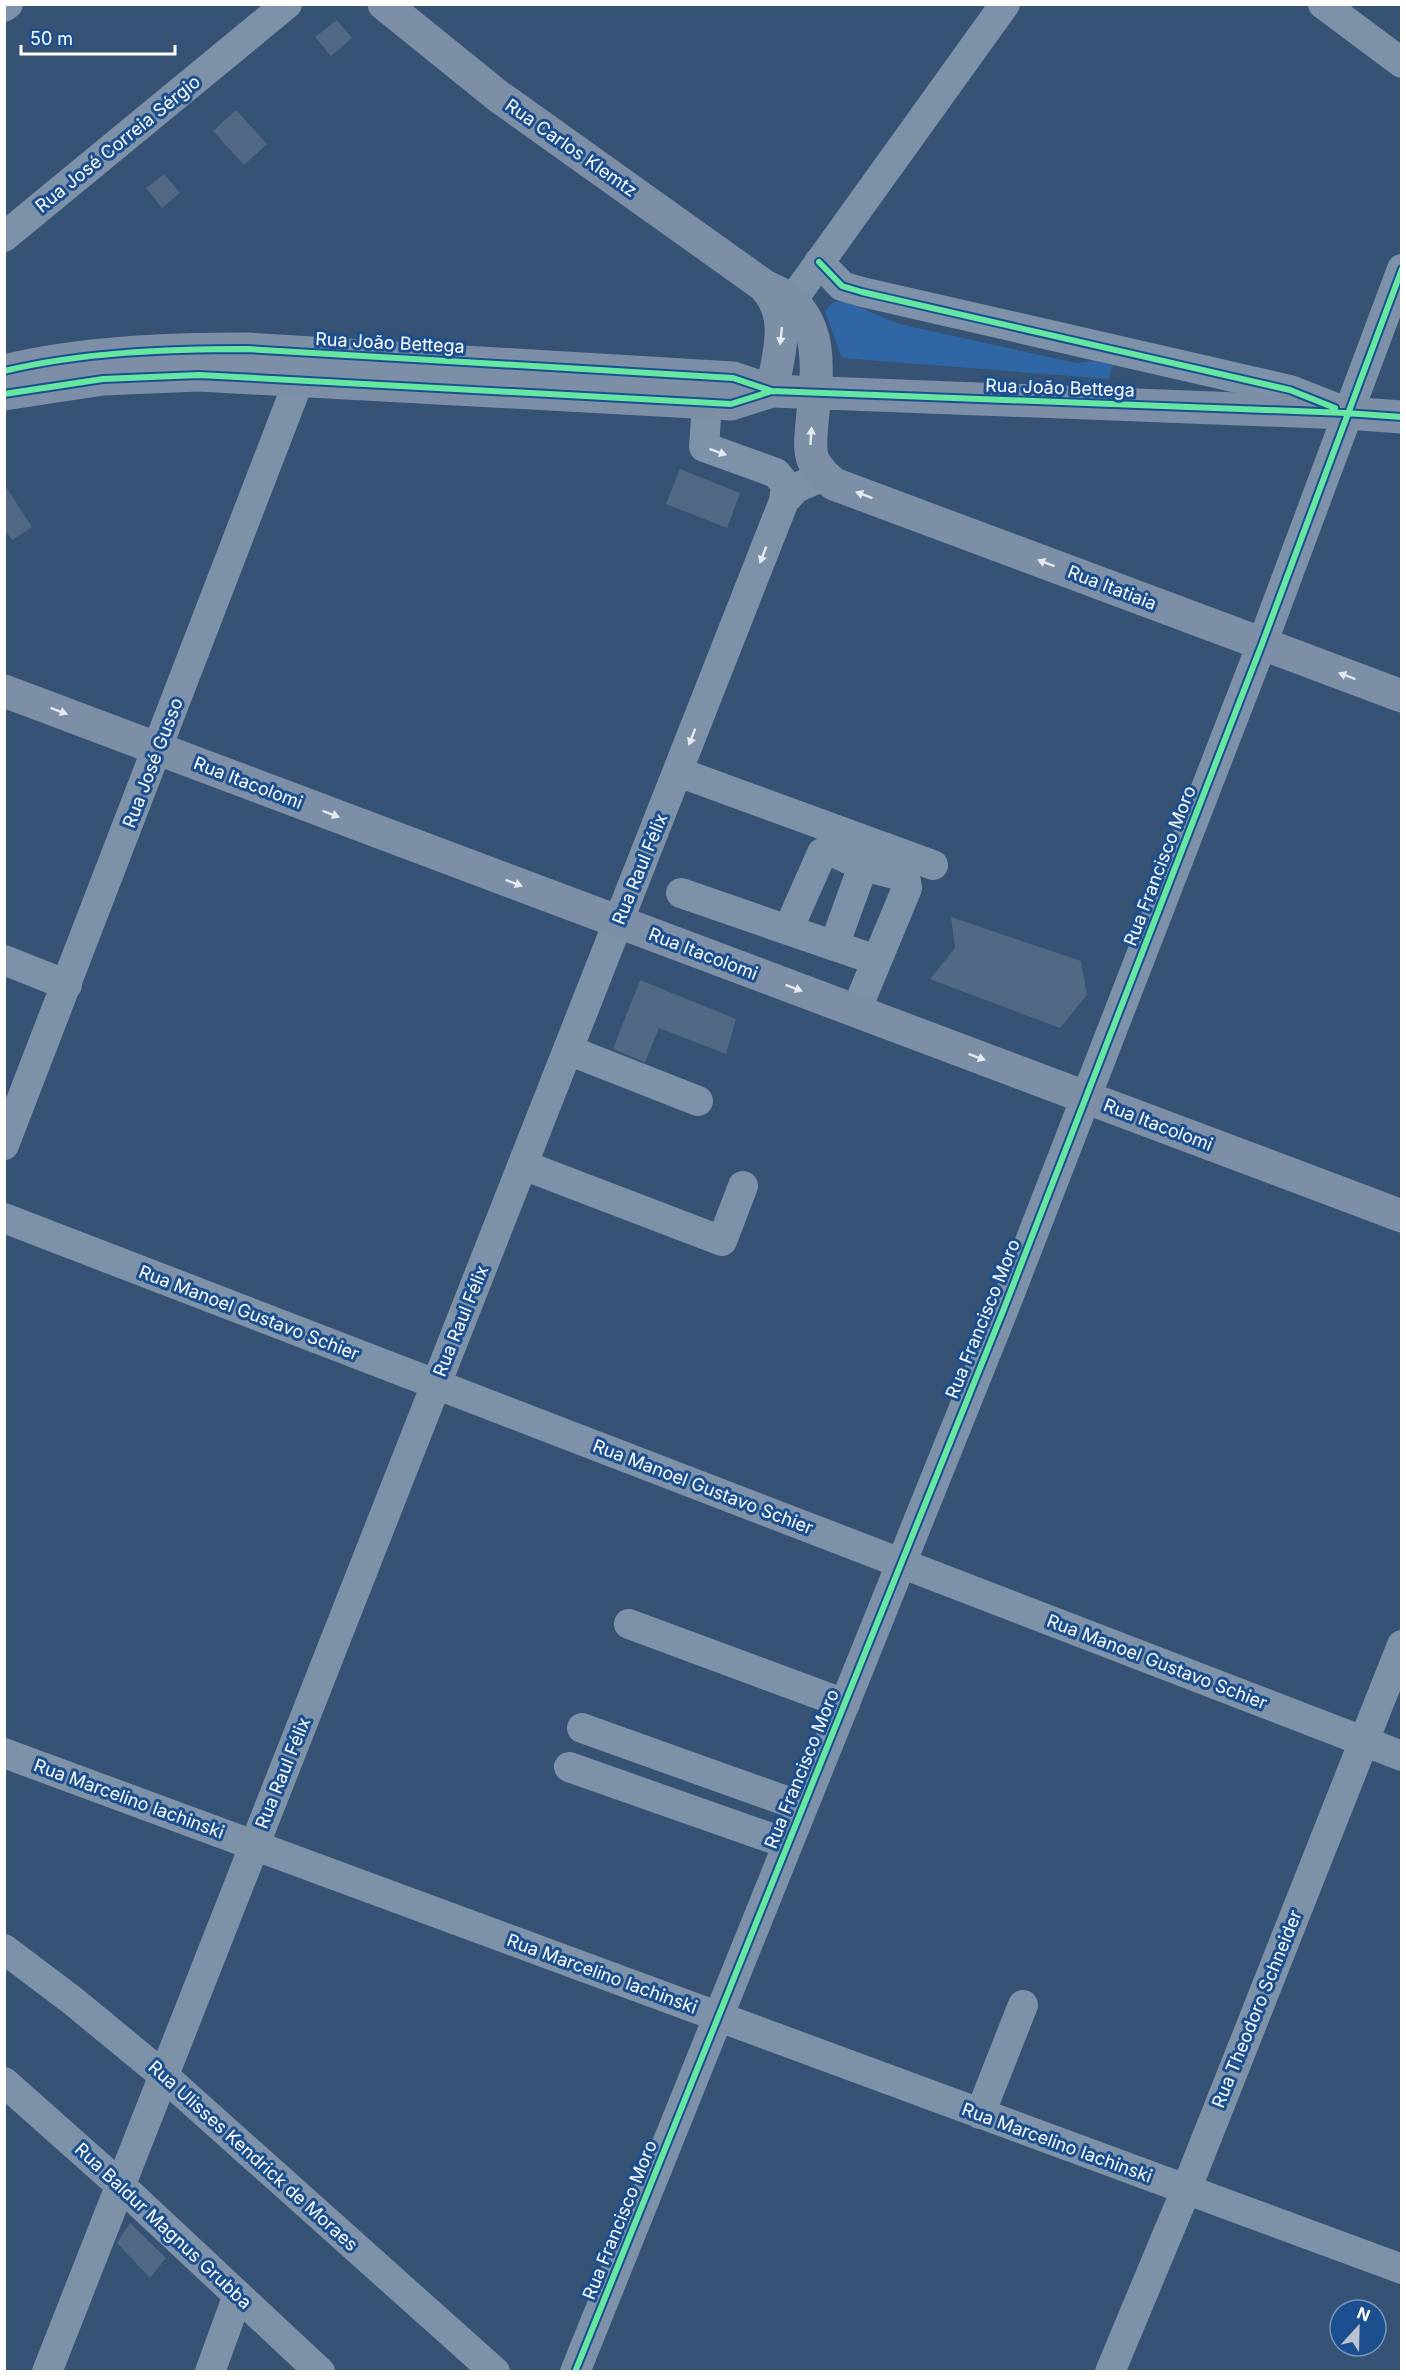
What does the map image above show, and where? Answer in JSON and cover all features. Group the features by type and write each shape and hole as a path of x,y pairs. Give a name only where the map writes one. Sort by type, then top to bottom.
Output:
{"main road":[{"name":"Rua Carlos Klemtz","path":"387,5 498,96 763,285 791,302 807,323 814,338 817,358 810,448 823,476"},
{"name":"Rua Carlos Klemtz","path":"763,285 775,300 782,321 772,391"},
{"name":"Rua João Bettega","path":"4,371 72,359 184,350 247,350 733,378 772,391 1401,417"},
{"name":"Rua João Bettega","path":"4,394 56,385 152,376 199,375 731,404 772,391"},
{"name":"Rua Itatiaia","path":"823,476 834,484 1401,696"},
{"name":"Rua Itacolomi","path":"4,690 1401,1216"}],"street":[{"name":"Rua José Correia Sérgio","path":"4,237 287,4"},
{"path":"791,302 1005,4"},
{"path":"1323,4 1401,63"},
{"name":"Rua João Bettega","path":"819,262 842,286 862,292 1290,390 1346,413"},
{"name":"Rua Francisco Moro","path":"575,2372 1086,1098 1262,644 1401,269"},
{"name":"Rua José Gusso","path":"4,1145 299,380"},
{"path":"707,403 704,447 776,473 786,485 784,501"},
{"path":"784,501 796,488 823,476"},
{"name":"Rua Raul Félix","path":"47,2372 784,501"},
{"path":"678,771 933,865"},
{"path":"788,930 822,853 829,850 863,866 898,875 906,880 907,888 856,1011"},
{"path":"834,946 863,866"},
{"path":"681,893 876,960"},
{"path":"4,960 67,985"},
{"path":"568,1050 699,1101"},
{"path":"523,1165 722,1240 743,1186"},
{"name":"Rua Manoel Gustavo Schier","path":"4,1218 1401,1756"},
{"path":"629,1624 844,1704"},
{"name":"Rua Theodoro Schneider","path":"1110,2372 1186,2190 1401,1646"},
{"path":"582,1728 803,1807"},
{"name":"Rua Marcelino Iachinski","path":"4,1753 1401,2269"},
{"path":"570,1767 788,1844"},
{"name":"Rua Ulisses Kendrick de Moraes","path":"4,1949 91,2015 164,2076 495,2372"},
{"path":"980,2114 1023,2005"},
{"name":"Rua Baldur Magnus Grubba","path":"4,2082 120,2185 320,2372"},
{"path":"210,2372 238,2295"}],"shaded area":[{"path":"842,300 899,324 1077,363 1095,361 1113,365 1109,379 842,358 825,311 832,303"}],"building":[{"path":"337,20 352,38 331,56 315,37"},
{"path":"236,110 267,144 244,165 213,131"},
{"path":"164,174 180,193 162,208 146,188"},
{"path":"680,469 740,493 727,528 666,504"},
{"path":"4,484 32,527 12,540 4,529"},
{"path":"951,917 1081,961 1087,995 1060,1028 930,979 955,948"},
{"path":"640,980 736,1019 726,1054 659,1028 645,1062 613,1049"},
{"path":"130,2223 166,2258 150,2278 117,2243"}],"cycle path":[{"path":"819,262 842,286 862,292 1290,390 1335,408"},
{"path":"575,2372 1003,1311 1262,644 1402,269"},
{"path":"4,371 64,360 125,353 247,349 733,378 772,391 1402,417"},
{"path":"4,394 103,379 199,375 731,404 772,391"}]}
